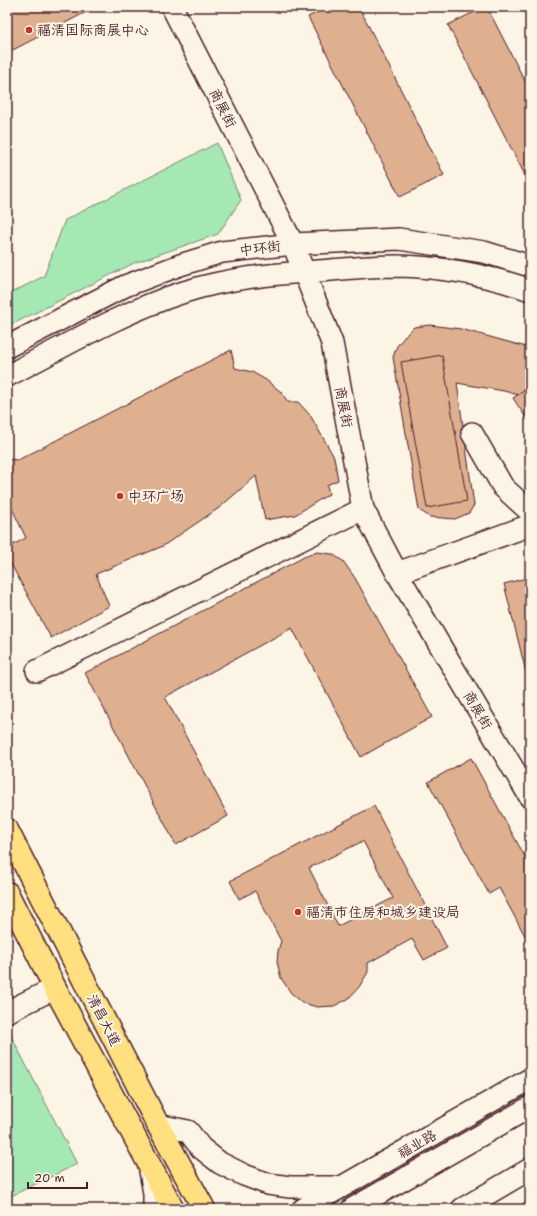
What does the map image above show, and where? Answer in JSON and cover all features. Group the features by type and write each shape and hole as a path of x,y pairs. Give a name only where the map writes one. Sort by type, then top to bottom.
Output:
{"main road":[{"name":"清昌大道","path":"7,830 158,1125 204,1209"},
{"name":"清昌大道","path":"7,893 55,988 173,1209"}],"street":[{"name":"商展街","path":"172,7 293,244 332,343 363,509 397,573 530,797"},
{"name":"中环街","path":"7,347 125,286 180,265 222,252 293,244 399,239 484,252 530,266"},
{"name":"中环街","path":"7,376 131,312 184,292 224,281 256,276 396,266 444,270 478,276 530,290"},
{"path":"397,573 529,517 503,487 472,433"},
{"path":"37,671 363,509"},
{"path":"7,1012 55,988"},
{"name":"福业路","path":"303,1209 530,1079"},
{"name":"福业路","path":"354,1208 530,1107"},
{"path":"158,1125 188,1131 201,1148 220,1163 244,1176 268,1184 290,1187 342,1186"},
{"path":"148,1160 154,1193 154,1209"},
{"path":"462,1209 530,1169"}],"green space":[{"path":"217,143 241,200 218,234 134,263 7,327 7,295 44,276 65,220"},
{"path":"7,1028 77,1164 7,1198"}],"building":[{"name":"福清国际商展中心","path":"7,7 96,7 7,53"},
{"path":"327,7 359,7 444,175 400,197 308,17"},
{"path":"484,7 487,7 530,91 530,185 448,25"},
{"path":"430,325 461,329 530,348 530,398 504,391 457,383 474,505 469,513 455,519 430,517 419,510 393,357 397,346 414,327"},
{"name":"中环广场","path":"231,350 235,368 252,372 266,380 281,392 288,402 298,402 310,415 334,457 338,480 327,485 329,494 295,515 265,520 256,476 219,508 163,546 96,574 109,606 51,638 7,557 7,548 26,538 7,498 7,459 18,460"},
{"path":"442,355 467,501 427,508 401,362"},
{"path":"530,387 530,424 513,398"},
{"path":"317,552 332,554 343,561 355,578 432,717 361,757 292,628 165,697 228,816 176,845 85,673 304,557"},
{"path":"530,577 530,688 504,584"},
{"path":"471,758 530,866 530,945 499,888 489,894 428,782"},
{"name":"福清市住房和城乡建设局","path":"374,806 447,948 424,960 412,939 368,963 368,972 359,987 348,999 334,1006 317,1007 303,1003 291,993 281,978 277,962 281,941 255,891 239,899 230,881","holes":["363,841 393,898 338,926 309,868"]},
{"path":"530,1200 530,1209 524,1209 521,1205"}],"place":[{"name":"福清国际商展中心","path":"29,30"},
{"name":"中环广场","path":"120,496"},
{"name":"福清市住房和城乡建设局","path":"298,912"}]}
